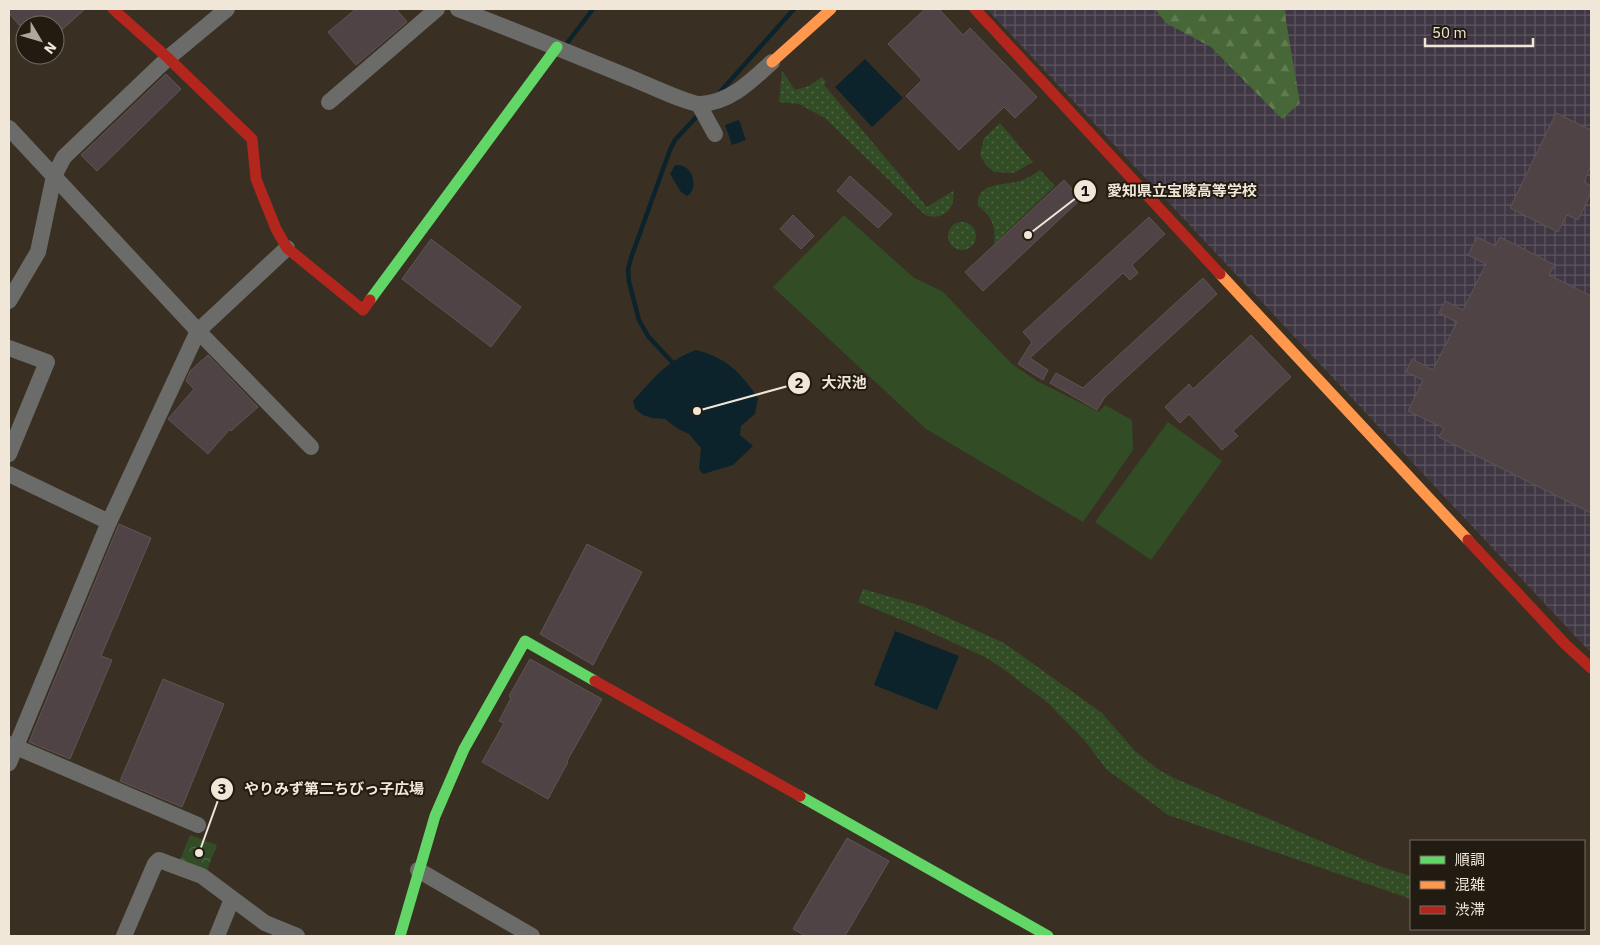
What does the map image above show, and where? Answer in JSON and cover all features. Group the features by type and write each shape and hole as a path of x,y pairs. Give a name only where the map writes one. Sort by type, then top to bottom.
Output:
{"street":[{"path":"113,9 168,58 252,139 256,180 276,229 287,248 363,310 557,47"},
{"path":"9,301 38,252 54,176 64,157 168,58 227,9"},
{"path":"329,102 436,9"},
{"path":"458,9 699,105 719,100 740,90 830,9"},
{"path":"975,9 1204,257 1566,644 1591,668"},
{"path":"699,105 715,134"},
{"path":"9,128 198,331 311,447"},
{"path":"9,763 12,745 109,522 198,331 287,248"},
{"path":"9,348 47,362 9,454"},
{"path":"9,474 109,522"},
{"path":"400,936 435,816 464,749 525,641 1048,936"},
{"path":"12,745 198,825"},
{"path":"124,936 155,864 159,860 202,876 265,923 297,936"},
{"path":"418,870 532,936"},
{"path":"217,936 232,899"}],"shaded area":[{"path":"987,9 1591,9 1591,653"}],"green space":[{"path":"1155,9 1284,9 1300,103 1282,119 1211,47 1166,23"},
{"path":"782,71 795,90 809,86 822,77 826,82 824,85 927,207 953,191 950,209 942,215 925,215 825,118 799,104 779,102"},
{"path":"1000,123 1033,162 1014,173 994,172 986,165 980,155 984,138"},
{"path":"1040,170 1055,186 994,244 994,227 992,222 987,214 978,206 978,198 981,193 993,186 1023,180"},
{"path":"844,215 914,278 942,291 1012,364 1037,381 1099,412 1105,405 1132,420 1133,450 1083,522 926,429 773,287"},
{"path":"962,222 972,226 976,236 972,246 962,250 952,246 948,236 952,226"},
{"path":"1168,422 1222,461 1151,560 1095,522"},
{"path":"863,589 922,606 1004,643 1102,713 1135,751 1159,770 1362,859 1410,876 1410,899 1168,815 1106,769 1086,742 1048,703 1009,673 987,658 858,602"},
{"path":"190,835 217,845 207,870 180,860"}],"water":[{"path":"865,59 903,98 872,127 835,87"},
{"path":"739,120 746,140 732,145 725,125"},
{"path":"675,165 687,168 692,176 693,189 687,196 681,192 670,174"},
{"path":"696,350 716,357 732,367 739,373 758,398 755,414 741,426 740,435 753,446 733,465 703,474 699,469 701,448 689,434 678,429 665,419 643,415 635,409 633,401 668,365 676,359"},
{"path":"895,631 959,656 937,710 874,685"}],"building":[{"path":"9,9 85,9 65,27 65,15 15,15 15,20 9,13"},
{"path":"356,9 396,9 407,22 356,65 328,32"},
{"path":"925,9 939,9 963,35 970,28 1037,97 1015,118 1004,107 959,150 906,96 922,80 888,44"},
{"path":"166,74 181,89 97,171 81,155"},
{"path":"1556,113 1591,130 1591,166 1584,182 1591,186 1591,193 1578,220 1567,215 1558,232 1510,208"},
{"path":"850,176 892,214 878,228 837,191"},
{"path":"1064,180 1081,199 983,291 965,272"},
{"path":"793,215 814,236 801,249 780,229"},
{"path":"1149,217 1165,234 1132,265 1138,273 1130,280 1123,273 1030,358 1048,370 1043,380 1018,364 1032,342 1023,332"},
{"path":"1477,237 1495,246 1500,237 1555,265 1549,275 1591,296 1591,513 1439,437 1444,428 1408,411 1423,380 1406,372 1412,359 1433,370 1457,322 1439,313 1445,301 1463,310 1486,264 1468,255"},
{"path":"431,239 521,307 491,347 402,279"},
{"path":"1203,278 1217,294 1105,397 1097,410 1050,383 1056,373 1083,388"},
{"path":"1251,335 1291,377 1233,431 1238,436 1222,450 1189,414 1180,423 1165,407 1189,384 1193,389"},
{"path":"208,355 258,407 231,431 230,429 208,454 168,419 194,389 186,381 190,371"},
{"path":"119,524 151,538 101,656 112,660 70,759 29,742"},
{"path":"587,544 642,572 593,665 540,634"},
{"path":"530,659 602,699 548,799 482,762 504,723 499,721 511,698 509,696"},
{"path":"163,679 224,704 182,807 120,781"},
{"path":"847,838 889,861 845,936 806,936 793,929"}],"waterway":[{"path":"564,47 593,9"},
{"path":"720,92 794,9"},
{"path":"672,362 648,336 639,320 629,282 628,269 670,150 675,140 699,114"}],"traffic: fast":[{"path":"370,300 557,47"},
{"path":"400,936 435,816 464,749 525,641 595,681"},
{"path":"800,796 1048,936"}],"traffic: slow":[{"path":"772,62 831,9"},
{"path":"1220,274 1468,540"}],"traffic: jam":[{"path":"113,9 168,58 252,139 256,179 276,229 287,248 363,310 370,300"},
{"path":"975,9 1220,274"},
{"path":"1468,540 1565,644 1591,668"},
{"path":"595,681 800,796"}],"place":[{"name":"愛知県立宝陵高等学校","path":"1028,235"},
{"name":"大沢池","path":"697,411"},
{"name":"やりみず第二ちびっ子広場","path":"199,853"}]}
